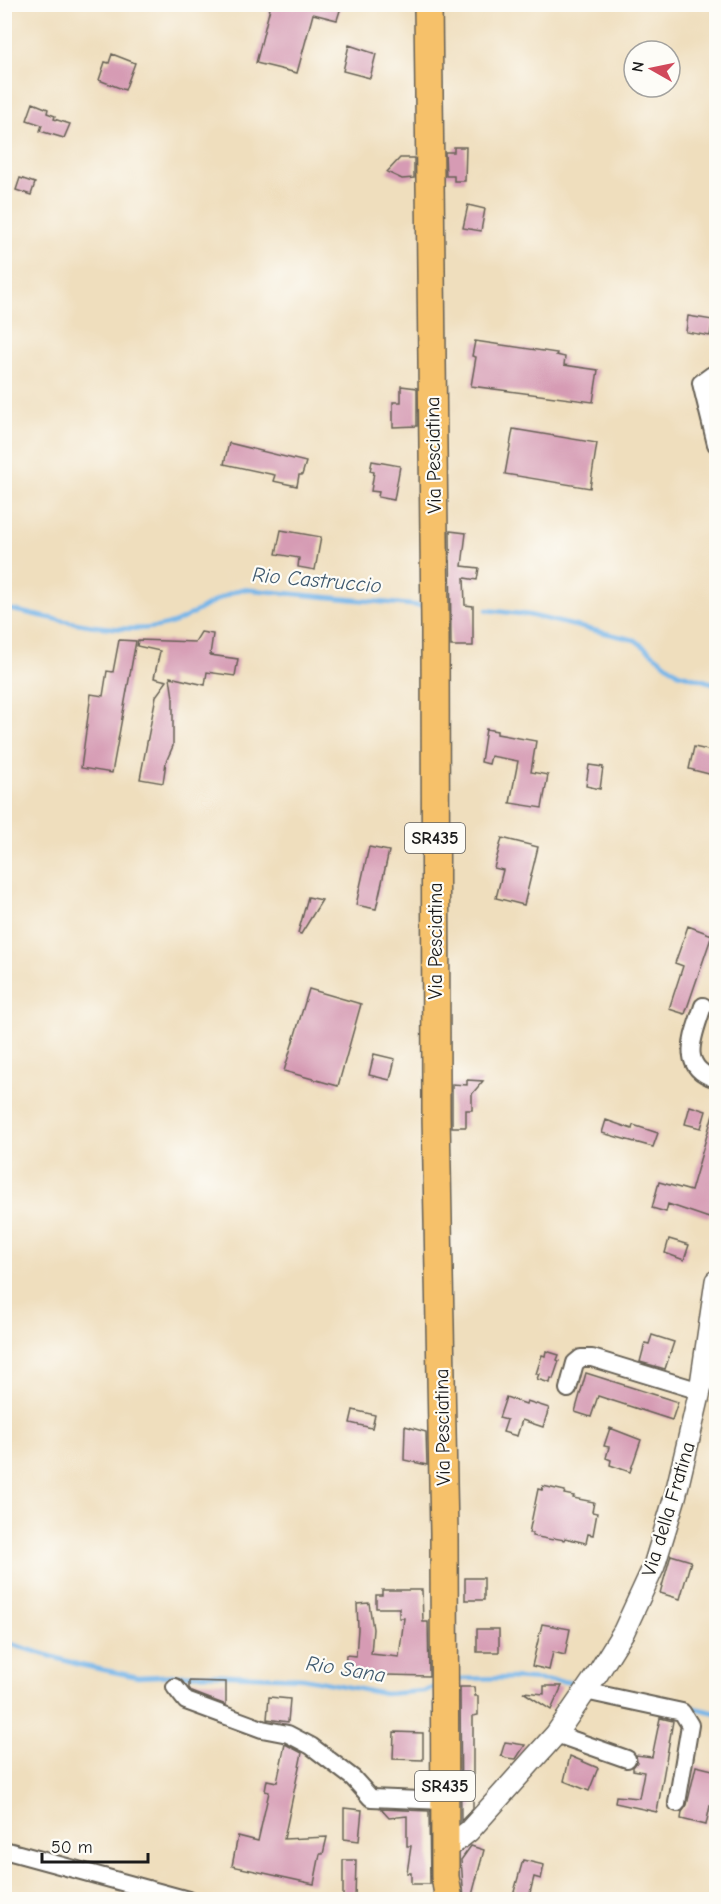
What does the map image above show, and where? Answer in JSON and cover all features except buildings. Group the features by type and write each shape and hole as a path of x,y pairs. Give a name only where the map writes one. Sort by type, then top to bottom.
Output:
{"main road":[{"name":"Via Pesciatina","path":"428,4 435,625 436,1091 445,1683 444,1892"}],"street":[{"path":"717,375 712,375 701,384 717,444"},
{"path":"703,1006 691,1044 691,1059 703,1075 717,1079"},
{"name":"Via della Fratina","path":"445,1850 469,1831 556,1734 624,1631 654,1566 675,1497 700,1391 717,1281"},
{"path":"568,1389 575,1363 581,1358 592,1358 700,1391"},
{"path":"590,1684 682,1712 690,1725 677,1803"},
{"path":"175,1687 186,1701 262,1730 288,1734 311,1746 353,1778 371,1798 445,1801"},
{"path":"556,1734 627,1759"},
{"path":"4,1850 188,1899"}],"waterway":[{"name":"Rio Castruccio","path":"4,608 67,622 137,629 176,622 242,589 422,606"},
{"name":"Rio Castruccio","path":"487,610 529,615 635,640 678,673 716,684"},
{"name":"Rio Sana","path":"4,1642 80,1665 138,1677 204,1674 303,1678 385,1694 424,1691 435,1687"},
{"name":"Rio Sana","path":"454,1679 511,1678 584,1683"},
{"name":"Rio Sana","path":"682,1705 716,1713"}]}
